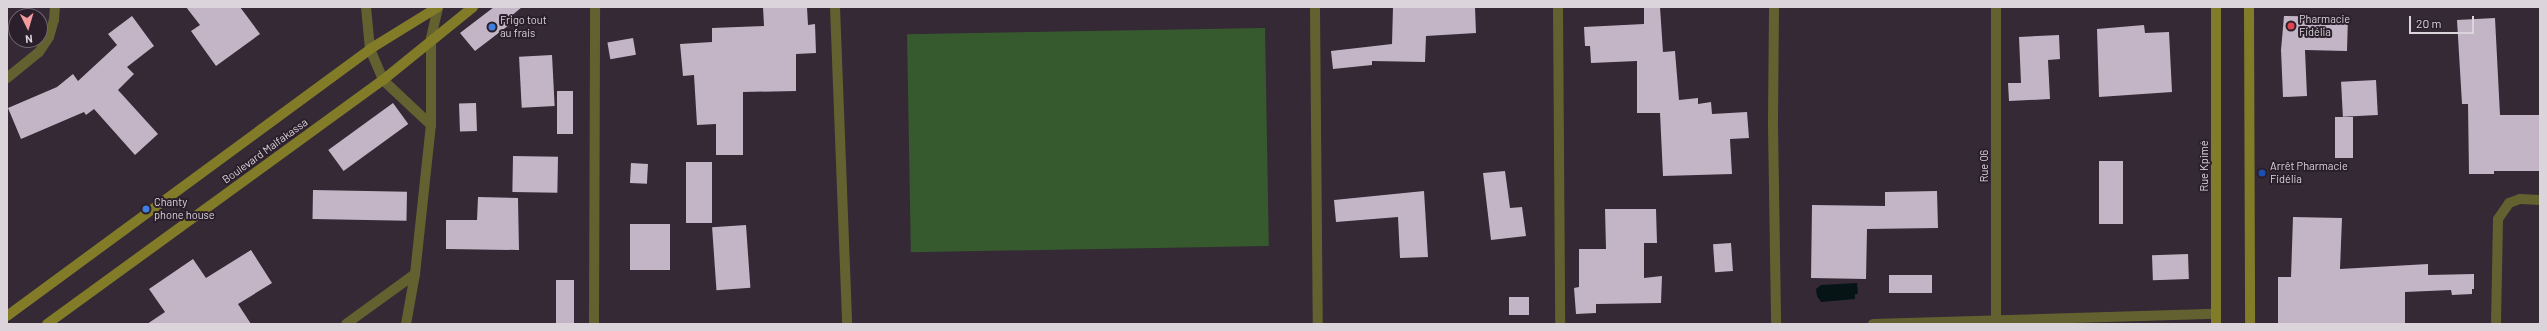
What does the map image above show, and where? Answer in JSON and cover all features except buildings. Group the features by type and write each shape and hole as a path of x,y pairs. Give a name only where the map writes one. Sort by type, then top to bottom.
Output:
{"main road":[{"name":"Boulevard Malfakassa","path":"7,316 370,49 438,7"},
{"name":"Boulevard Malfakassa","path":"47,324 383,80 432,38 473,7"},
{"name":"Rue Kpimé","path":"2216,7 2216,319"},
{"path":"2249,7 2250,324"}],"street":[{"path":"7,78 39,52 49,37 54,20 55,7"},
{"path":"366,7 370,49 383,80 431,125"},
{"path":"406,324 415,274 431,125 432,38 438,7"},
{"path":"594,324 596,7"},
{"path":"835,7 847,324"},
{"path":"1315,7 1318,324"},
{"path":"1558,7 1560,324"},
{"path":"1774,7 1773,126 1776,324"},
{"name":"Rue 06","path":"1996,7 1996,322"},
{"path":"2496,324 2498,219 2509,203 2520,199 2540,200"},
{"path":"346,324 415,274"},
{"path":"1873,324 2216,319"}],"green space":[{"path":"1265,28 1269,246 911,252 907,34"}],"shaded area":[{"path":"1857,283 1858,294 1855,294 1855,299 1821,302 1817,296 1816,289 1821,285"}],"place":[{"name":"Pharmacie Fidélia","path":"2291,26"},
{"name":"Frigo tout au frais","path":"492,27"},
{"name":"Arrêt Pharmacie Fidélia","path":"2262,173"},
{"name":"Chanty phone house","path":"146,209"}]}
